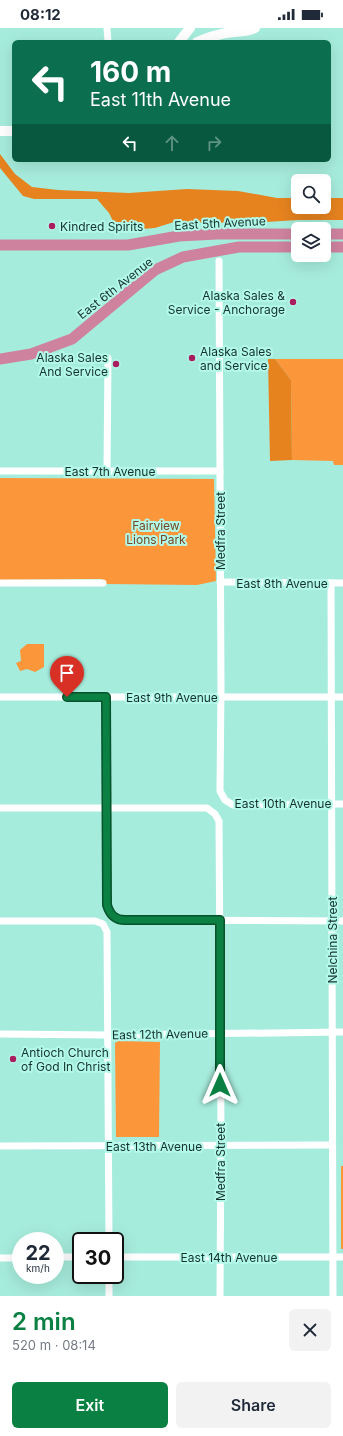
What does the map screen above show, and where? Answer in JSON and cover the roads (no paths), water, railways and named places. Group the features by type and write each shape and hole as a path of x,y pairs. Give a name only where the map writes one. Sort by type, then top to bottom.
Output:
{"highway":[{"name":"East 5th Avenue","path":"0,245 128,245 179,236 217,234 291,234"},
{"path":"331,234 343,234"},
{"name":"East 6th Avenue","path":"0,359 31,354 72,339 155,270 183,257 239,247 291,247"},
{"path":"331,247 342,247"}],"main road":[{"path":"181,40 190,28"},
{"path":"202,40 234,32 249,31 255,28"},
{"path":"0,131 12,132"}],"street":[{"path":"107,28 108,40"},
{"name":"Medfra Street","path":"219,261 220,791 225,800"},
{"path":"107,471 108,358"},
{"name":"East 7th Avenue","path":"0,470 220,471"},
{"name":"East 8th Avenue","path":"220,582 343,583"},
{"path":"0,583 103,583"},
{"name":"Nelchina Street","path":"331,583 332,1296"},
{"name":"East 9th Avenue","path":"0,697 343,697"},
{"path":"106,697 107,905 112,916 118,920 343,921"},
{"name":"East 10th Avenue","path":"225,800 233,805 343,804"},
{"path":"0,808 106,808"},
{"name":"Medfra Street","path":"106,808 207,808 215,814 219,821 221,1145 219,1257 220,1296"},
{"path":"0,921 95,921 103,924 107,932 109,1035 109,1232"},
{"name":"East 12th Avenue","path":"0,1034 109,1035 343,1032"},
{"name":"East 13th Avenue","path":"0,1146 332,1145"},
{"name":"East 14th Avenue","path":"124,1257 343,1257"},
{"path":"0,1258 12,1258"},
{"path":"108,1296 109,1284"}],"place":[{"name":"Kindred Spirits","path":"52,226"},
{"name":"Alaska Sales & Service - Anchorage","path":"293,302"},
{"name":"Alaska Sales and Service","path":"192,358"},
{"name":"Alaska Sales And Service","path":"116,364"},
{"name":"Antioch Church of God In Christ","path":"13,1059"}],"park label":[{"name":"Fairview Lions Park","path":"156,532"}]}
